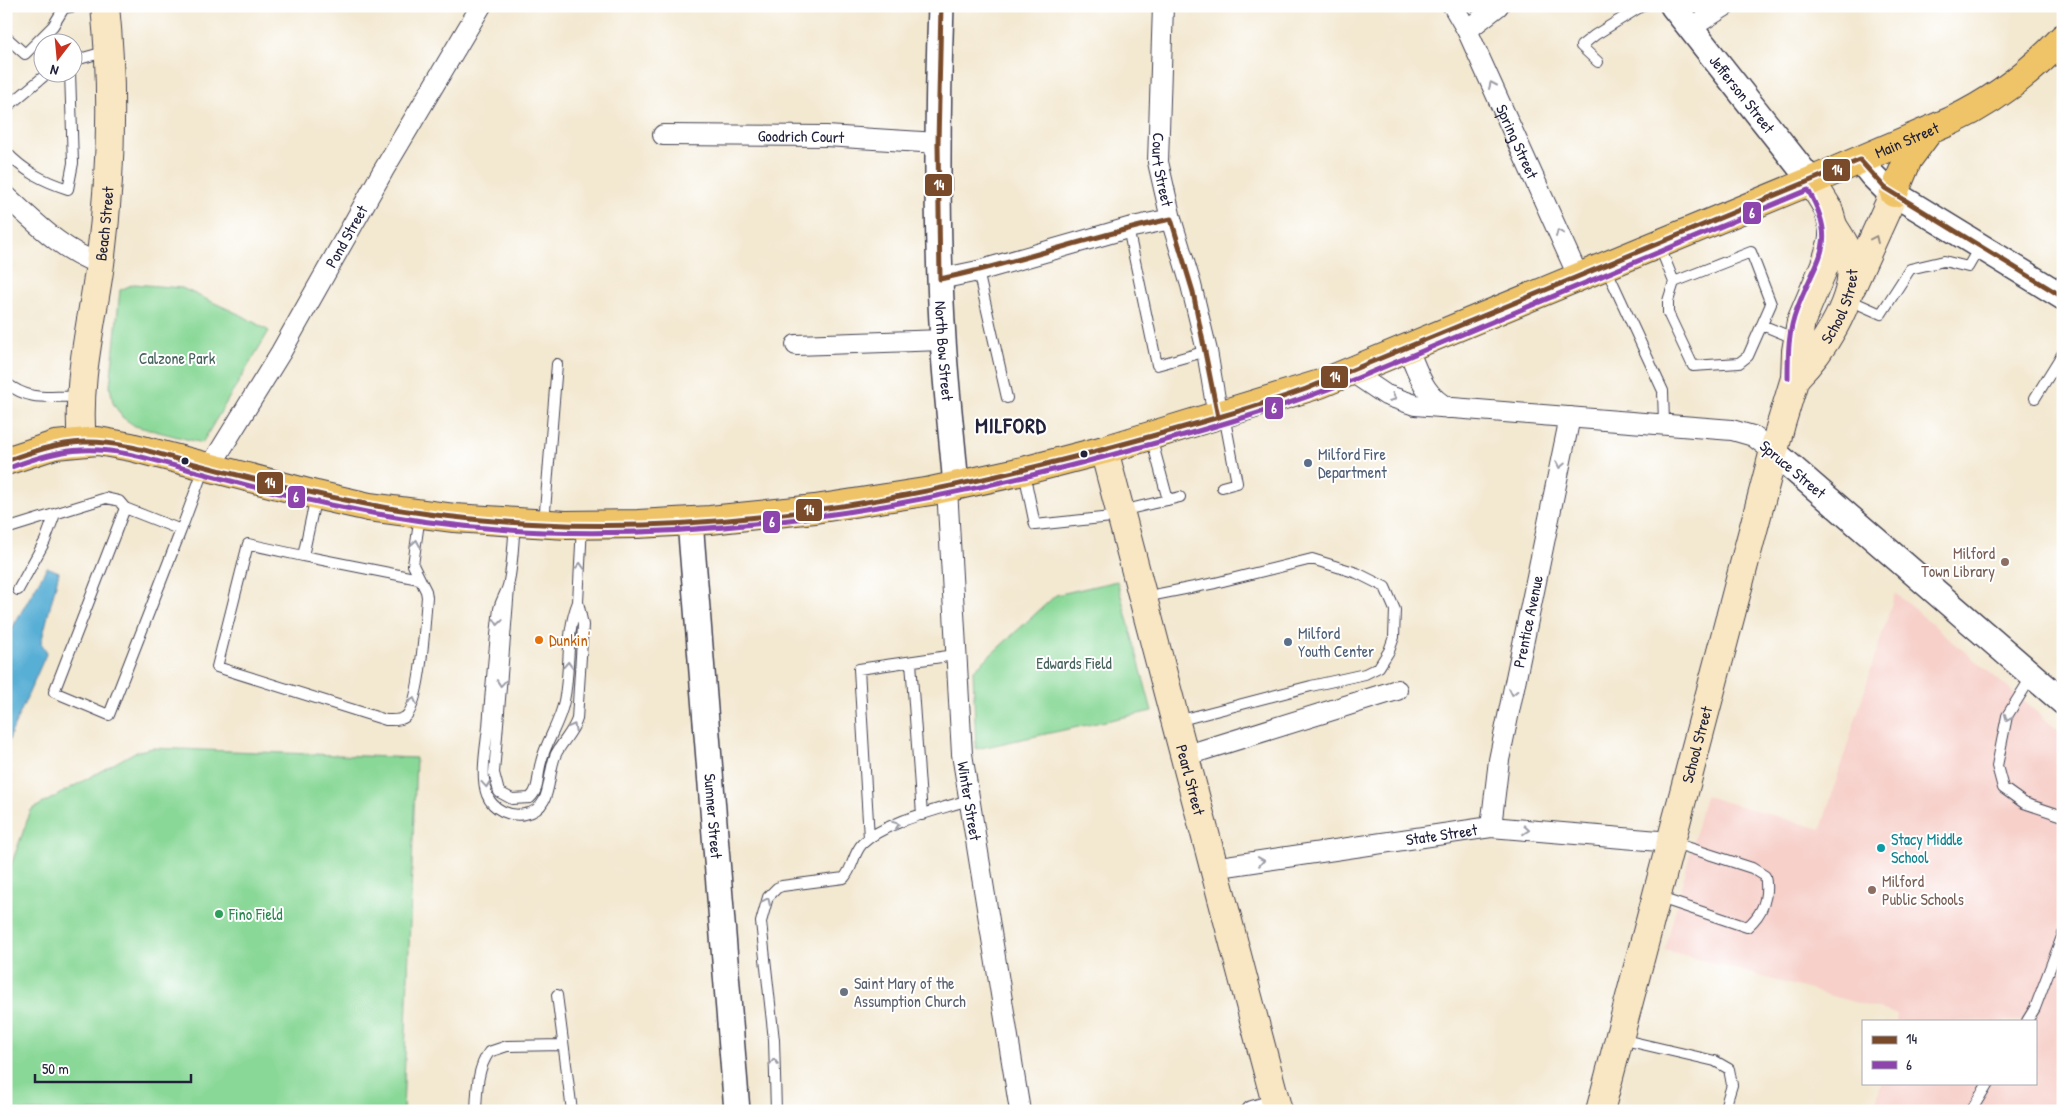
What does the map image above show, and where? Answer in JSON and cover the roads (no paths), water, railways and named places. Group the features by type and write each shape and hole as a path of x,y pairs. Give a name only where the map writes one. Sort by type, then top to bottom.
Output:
{"main road":[{"name":"Beach Street","path":"82,441 80,397 100,264 107,204 110,149 109,50 105,6"},
{"name":"Main Street","path":"6,461 46,447 82,441 117,444 316,496 369,507 421,514 544,524 582,525 690,521 815,509 951,487 1023,471 1151,437 1306,390 1352,372 1812,181 1969,113 2036,64 2063,38"},
{"path":"1846,299 1883,221 1908,159 1929,131"},
{"name":"School Street","path":"1808,345 1804,312 1829,254 1833,238 1833,226 1828,208 1812,181"},
{"name":"School Street","path":"1600,1111 1795,378 1808,345 1846,299 1850,285 1851,263 1844,244 1833,226"},
{"name":"Pearl Street","path":"1104,450 1122,513 1213,868 1269,1109"}],"street":[{"name":"Pond Street","path":"207,467 281,352 383,171 481,6"},
{"name":"North Bow Street","path":"941,6 938,143 940,279 951,487"},
{"name":"Court Street","path":"1163,6 1158,162 1171,219 1191,285 1221,416"},
{"name":"Spring Street","path":"1453,6 1467,30 1579,278"},
{"path":"1467,30 1498,6"},
{"name":"Jefferson Street","path":"1674,6 1812,181"},
{"path":"1690,28 1725,6"},
{"name":"Goodrich Court","path":"662,135 826,136 938,143"},
{"path":"1860,160 1878,182 1894,193 2063,297"},
{"path":"6,196 56,242 76,255 100,264"},
{"path":"940,279 978,272 1128,228 1171,219"},
{"path":"796,345 943,340"},
{"path":"1408,349 1428,392 1435,401 1449,408"},
{"name":"Spruce Street","path":"1352,372 1386,395 1420,406 1664,423 1739,431 1759,439 2063,702"},
{"name":"Prentice Avenue","path":"1491,827 1499,760 1570,417"},
{"name":"Winter Street","path":"951,487 955,655 962,754 1020,1111"},
{"name":"Sumner Street","path":"690,521 737,1111"},
{"path":"1184,756 1397,690"},
{"name":"State Street","path":"1213,868 1491,827 1671,842"}],"lane":[{"path":"6,37 25,54 53,26 63,7 76,6"},
{"path":"1598,62 1581,46 1595,35 1642,6"},
{"path":"82,58 109,50"},
{"path":"6,108 37,82"},
{"path":"6,152 30,173 46,182 68,190 73,163 70,82"},
{"path":"1128,228 1157,366 1207,351"},
{"path":"1659,245 1674,282 1668,301 1668,313 1693,366 1739,363 1744,360 1748,356 1771,304 1750,252 1674,282"},
{"path":"1846,299 1881,314 1910,269 1944,261 1968,267 1980,246"},
{"path":"1606,267 1663,391 1664,423"},
{"path":"978,272 1007,398"},
{"path":"1762,325 1808,345"},
{"path":"2035,398 2063,353"},
{"path":"544,524 557,364"},
{"path":"6,383 19,392 30,396 80,397"},
{"path":"1221,416 1237,483 1222,487"},
{"path":"1151,437 1168,500"},
{"path":"125,508 54,692 109,715 207,467"},
{"path":"1023,471 1035,525 1122,513 1180,497"},
{"path":"304,556 316,496"},
{"path":"6,529 106,498 119,501 125,508 181,530"},
{"path":"18,590 46,541 55,514"},
{"path":"419,579 248,544 217,667 376,718 397,720 405,717 411,710 414,701 427,597 426,590 414,571 413,559 421,514"},
{"path":"515,523 494,772 499,792 507,798 518,800 530,798 536,790 542,757 560,719 564,703 570,624 578,602"},
{"path":"509,582 500,607 487,738 485,780 491,802 500,810 511,814 528,814 542,804 548,792 554,758 575,725 578,712 582,625 578,602 582,525"},
{"path":"1144,598 1312,559 1357,573 1385,587 1395,610 1394,637 1389,651 1379,667 1365,674 1310,686 1175,722"},
{"path":"869,838 859,669 955,655"},
{"path":"911,662 922,815"},
{"path":"2032,676 2007,716 1997,766 2003,788 2024,803 2063,816"},
{"path":"776,1111 774,1040 761,922 765,903 772,892 782,886 844,878 857,851 869,838 890,827 968,800"},
{"path":"1656,897 1747,927 1758,918 1768,889 1765,876 1752,868 1671,842"},
{"path":"2028,1020 2035,1008 2063,934"},
{"path":"557,995 572,1111"},
{"path":"1618,1039 1715,1061 1729,1069 1732,1085 1724,1111"},
{"path":"476,1111 479,1074 483,1061 489,1052 507,1046 563,1045"},
{"path":"1971,1111 1987,1084"}],"water":[{"path":"47,567 59,572 41,643 47,652 6,749 6,632 11,630"}],"place":[{"name":"Milford Fire Department","path":"1308,463"},
{"name":"Milford Town Library","path":"2005,562"},
{"name":"Dunkin'","path":"539,640"},
{"name":"Milford Youth Center","path":"1288,642"},
{"name":"Stacy Middle School","path":"1881,848"},
{"name":"Milford Public Schools","path":"1872,890"},
{"name":"Fino Field","path":"219,914"},
{"name":"Saint Mary of the Assumption Church","path":"844,992"}],"district":[{"name":"MILFORD","path":"1011,425"}],"park label":[{"name":"Calzone Park","path":"177,358"},
{"name":"Edwards Field","path":"1074,663"}]}
